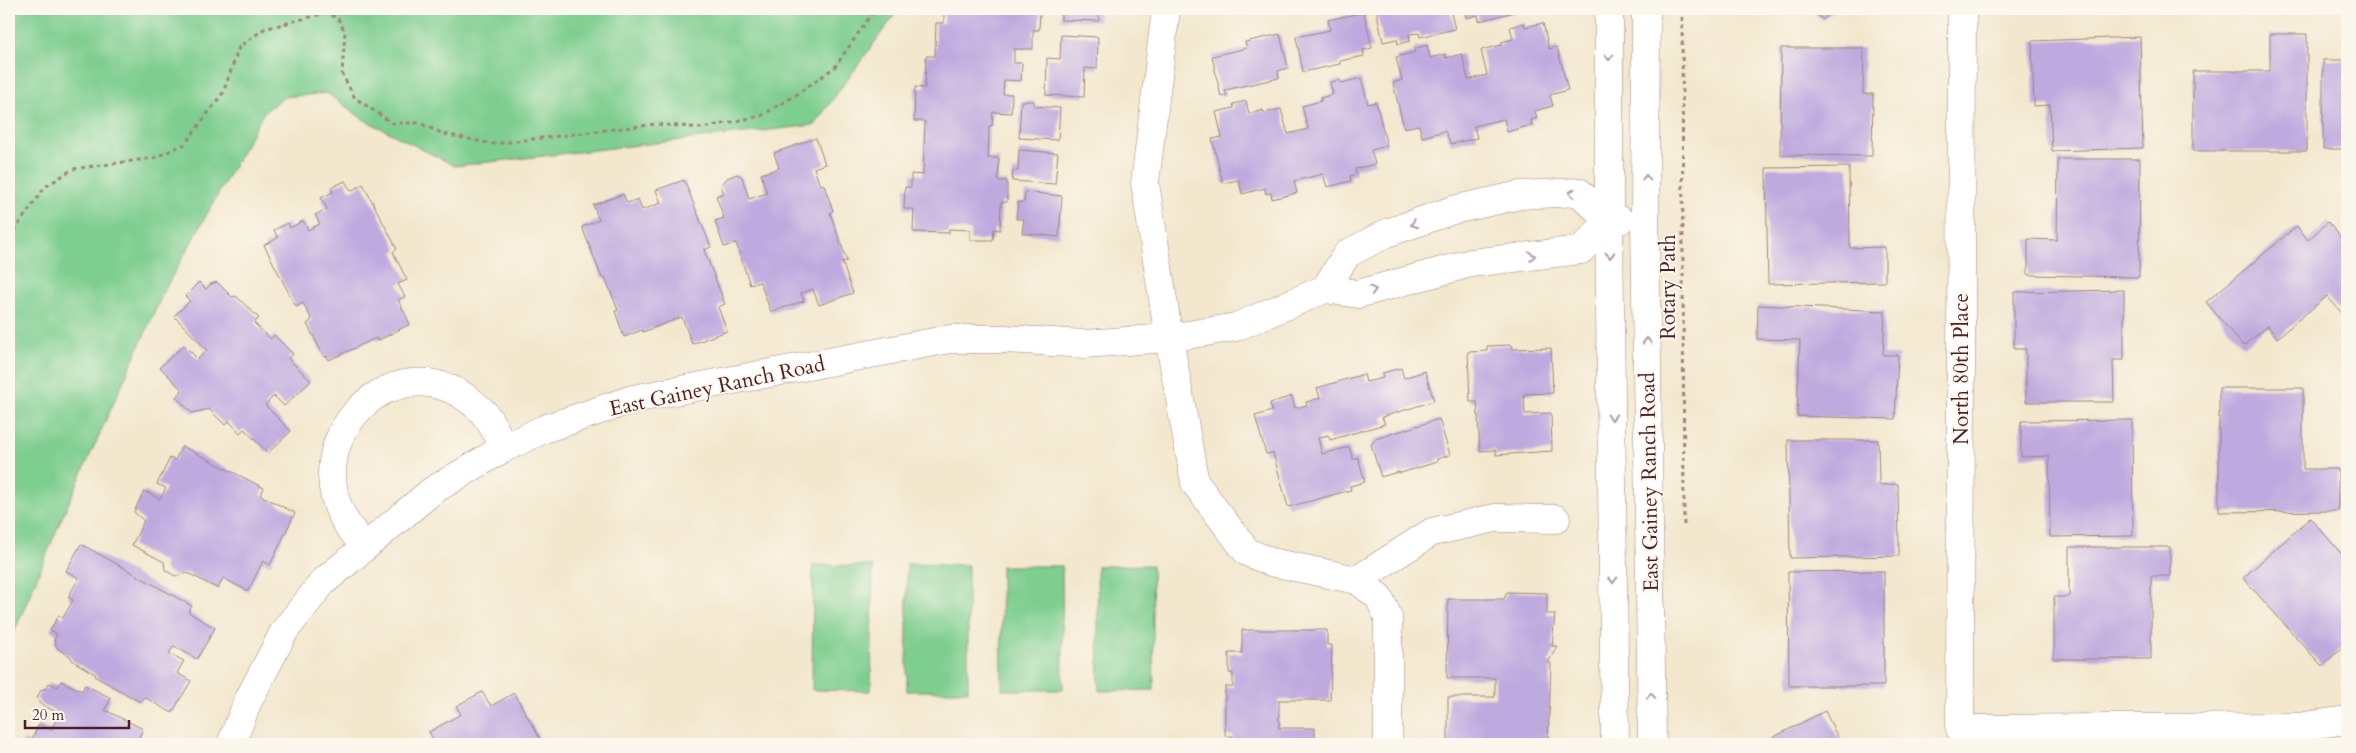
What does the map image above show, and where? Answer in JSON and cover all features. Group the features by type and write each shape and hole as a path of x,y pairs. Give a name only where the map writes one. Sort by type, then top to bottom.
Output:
{"street":[{"path":"1166,9 1145,183 1169,338 1195,483 1246,552 1271,562 1357,580 1379,597 1388,617 1388,744"},
{"name":"East Gainey Ranch Road","path":"1609,9 1609,221 1615,744"},
{"name":"East Gainey Ranch Road","path":"1646,9 1646,220 1652,744"},
{"name":"North 80th Place","path":"1962,9 1960,729 2297,727 2347,720"},
{"path":"1609,221 1579,192 1520,195 1453,210 1387,233 1348,254 1325,289 1358,294 1471,263 1581,250 1609,221 1646,220"},
{"name":"East Gainey Ranch Road","path":"231,744 248,701 285,630 322,582 432,491 504,448 544,429 633,399 950,339 1005,339 1084,344 1169,338 1236,327 1325,289"},
{"path":"365,545 352,532 340,510 332,470 333,454 345,427 355,413 384,390 415,382 436,384 460,395 480,408 504,448"},
{"path":"1357,580 1432,532 1495,518 1556,519"}],"path":[{"path":"9,238 45,187 73,169 154,158 185,144 222,92 239,47 264,29 326,13 338,18 345,32 342,74 355,98 392,122 419,122 444,134 494,144 656,124 702,128 761,116 796,95 835,67 874,9"},
{"name":"Rotary Path","path":"1682,9 1684,538"}],"green space":[{"path":"9,9 899,9 814,125 455,166 363,119 327,93 284,97 264,112 164,291 60,522 9,645"},
{"path":"907,564 968,565 968,691 907,691"},
{"path":"813,565 873,566 871,691 812,690"},
{"path":"1152,565 1154,690 1099,691 1097,566"},
{"path":"1001,566 1062,566 1063,690 1002,690"}],"building":[{"path":"938,9 1036,9 1036,12 1040,12 1039,30 1033,30 1033,49 1014,49 1014,63 1022,63 1021,81 1004,80 1003,94 1012,94 1011,113 993,112 992,126 989,126 988,158 999,158 998,181 1007,181 1007,202 1001,202 1000,230 994,229 993,240 970,240 970,230 949,229 949,233 913,232 914,209 904,209 905,187 911,187 911,174 923,175 925,121 914,121 915,87 925,88 926,56 935,56 936,23 944,23 944,11 938,11"},
{"path":"1061,9 1099,9 1099,21 1061,20"},
{"path":"1376,9 1450,9 1455,29 1420,37 1419,33 1409,34 1410,41 1398,44 1397,39 1383,42"},
{"path":"1464,9 1526,9 1479,21 1478,15 1466,18"},
{"path":"1810,9 1834,9 1823,20"},
{"path":"1364,12 1372,48 1363,50 1364,56 1340,61 1340,64 1303,72 1296,37 1330,30 1328,20"},
{"path":"1524,23 1525,27 1543,23 1549,49 1557,47 1568,90 1550,95 1553,106 1535,111 1537,118 1531,120 1532,125 1507,132 1504,119 1474,126 1477,138 1451,144 1445,131 1422,137 1419,125 1404,128 1393,83 1402,80 1396,57 1415,52 1414,49 1427,45 1430,58 1445,54 1446,58 1462,54 1468,80 1487,75 1481,50 1502,45 1501,42 1513,39 1510,27"},
{"path":"1280,34 1288,68 1278,71 1279,78 1225,90 1227,95 1221,97 1212,56 1247,48 1245,42"},
{"path":"2270,34 2307,34 2307,151 2193,151 2193,71 2270,71"},
{"path":"1061,35 1098,37 1097,69 1085,68 1084,97 1046,95 1047,58 1060,59"},
{"path":"2140,37 2143,148 2052,151 2050,105 2034,106 2032,41"},
{"path":"1781,48 1864,48 1863,94 1873,94 1872,156 1780,155"},
{"path":"2323,60 2347,60 2347,149 2323,149"},
{"path":"1361,78 1368,104 1376,102 1387,146 1371,150 1375,164 1355,169 1356,174 1350,176 1351,181 1327,187 1323,174 1294,181 1297,193 1272,199 1271,193 1266,194 1265,188 1242,194 1239,180 1223,183 1212,139 1222,137 1216,112 1234,108 1233,104 1246,101 1249,114 1263,110 1264,113 1281,109 1288,134 1308,129 1302,106 1321,101 1321,98 1333,94 1330,82 1340,80 1341,83"},
{"path":"1021,101 1034,101 1034,106 1060,108 1058,140 1019,138"},
{"path":"816,138 825,164 814,168 819,183 824,185 833,211 830,213 847,261 842,262 853,293 819,305 813,289 801,293 804,301 771,312 760,282 750,285 736,243 724,247 715,221 724,218 716,196 724,193 721,186 727,178 737,174 742,177 749,199 767,193 761,174 779,168 774,153"},
{"path":"1019,150 1058,153 1055,184 1012,181 1013,170 1018,171"},
{"path":"2058,159 2140,159 2139,277 2028,275 2028,239 2057,240"},
{"path":"1849,167 1850,248 1885,247 1885,282 1768,284 1766,168"},
{"path":"684,180 711,247 704,250 725,304 718,307 727,331 692,344 682,317 624,337 615,311 618,310 605,277 602,278 582,227 599,220 593,205 623,194 627,203 638,199 642,210 661,203 656,190"},
{"path":"345,181 351,191 363,184 397,249 393,252 407,280 398,284 405,297 398,300 410,324 377,341 376,338 329,360 327,356 324,357 307,324 312,320 303,303 296,307 264,245 278,238 274,230 288,223 290,228 303,221 308,230 320,224 315,215 327,209 321,198 333,192 331,188"},
{"path":"1025,192 1062,196 1059,237 1022,233 1024,219 1016,219 1018,202 1024,202"},
{"path":"2328,222 2347,245 2347,319 2327,296 2277,338 2268,326 2243,346 2206,302 2297,226 2308,240"},
{"path":"199,282 206,289 211,284 217,282 232,297 236,296 259,318 254,323 271,339 274,335 293,354 288,358 311,381 284,406 274,396 265,405 291,431 268,453 244,429 240,433 229,421 225,425 209,409 192,413 176,397 182,390 160,367 184,345 198,359 207,350 174,316 190,301 185,296"},
{"path":"2124,290 2124,360 2113,360 2114,402 2026,402 2026,349 2014,349 2014,292"},
{"path":"1758,305 1885,311 1883,355 1898,355 1895,419 1797,416 1800,340 1757,339"},
{"path":"1511,345 1512,349 1551,348 1553,393 1524,394 1525,414 1551,413 1552,451 1496,455 1496,450 1480,451 1477,402 1470,402 1468,352 1487,351 1487,346"},
{"path":"1401,368 1404,378 1425,371 1434,401 1382,417 1385,424 1330,440 1328,435 1318,438 1322,454 1349,447 1353,459 1358,457 1365,482 1350,486 1351,490 1288,507 1273,453 1266,454 1255,416 1272,411 1270,403 1292,396 1295,408 1307,405 1306,402 1320,398 1317,388 1364,374 1366,382 1383,378 1382,373"},
{"path":"2219,388 2303,388 2303,469 2338,469 2338,511 2219,512"},
{"path":"1439,419 1450,455 1437,459 1437,462 1381,477 1371,445 1375,439"},
{"path":"2132,420 2133,536 2050,537 2049,456 2021,457 2021,421"},
{"path":"1788,440 1878,440 1879,485 1898,484 1899,556 1790,558"},
{"path":"182,446 264,488 260,495 295,513 270,565 263,561 248,591 223,578 218,589 188,573 175,576 165,570 164,562 132,545 144,521 134,512 144,491 160,499 166,488 157,484 170,458 175,460"},
{"path":"2310,518 2341,553 2347,547 2347,643 2322,666 2243,578"},
{"path":"81,544 192,606 188,612 215,628 197,659 174,646 169,653 184,661 177,673 191,681 172,713 144,697 140,702 96,677 95,674 73,661 70,656 57,648 54,640 57,634 50,630 59,615 63,618 73,600 68,597 79,578 66,571"},
{"path":"2069,547 2170,547 2170,576 2151,576 2151,659 2054,659 2054,597 2069,597"},
{"path":"1884,571 1884,686 1789,686 1788,572"},
{"path":"1507,592 1547,593 1547,614 1555,614 1552,646 1557,646 1548,663 1551,663 1548,744 1448,744 1448,697 1495,697 1495,678 1447,678 1448,599 1504,599"},
{"path":"1242,630 1327,630 1327,645 1332,645 1330,700 1279,700 1279,728 1315,728 1315,744 1233,744 1233,736 1225,736 1225,687 1233,687 1233,673 1229,673 1229,653 1242,653"},
{"path":"61,681 82,691 85,685 111,698 105,710 143,729 137,742 140,744 22,744 24,740 30,743 39,724 51,730 59,713 40,704 37,698 41,690 47,688 49,683 58,687"},
{"path":"482,692 491,706 514,693 543,744 436,744 429,732 461,714 456,706"},
{"path":"1825,711 1841,744 1760,744"}]}
